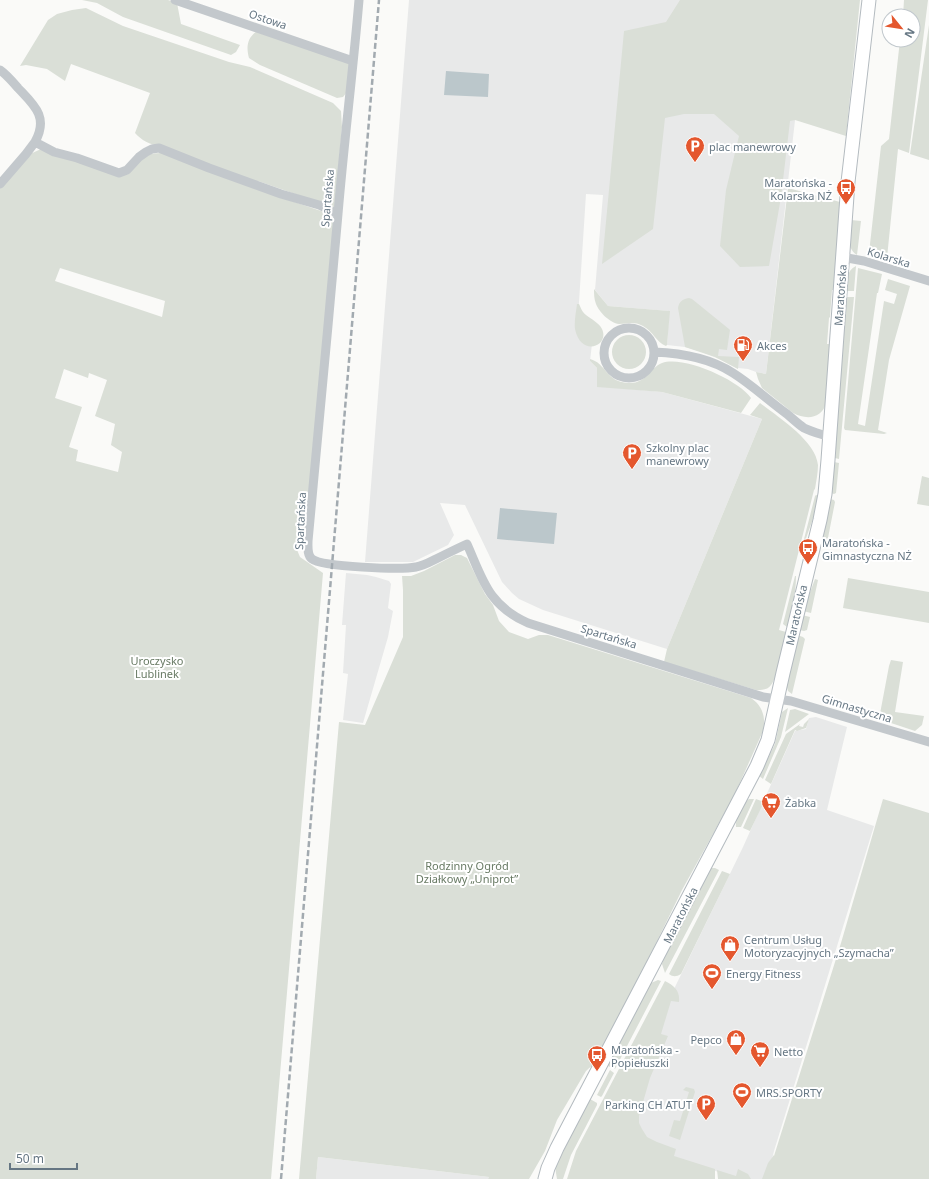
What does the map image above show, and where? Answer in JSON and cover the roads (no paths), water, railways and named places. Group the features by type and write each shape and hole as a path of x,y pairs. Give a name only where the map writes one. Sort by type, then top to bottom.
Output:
{"main road":[{"name":"Maratońska","path":"545,1179 557,1148 757,766 768,740 825,494 849,175 869,0"}],"street":[{"name":"Ostowa","path":"175,0 354,61"},
{"name":"Spartańska","path":"359,0 308,542 308,552 311,558 319,562 337,565 369,568 412,568 422,566 467,544 489,592 504,609 518,618 572,638 763,697"},
{"path":"0,70 7,75 31,100 38,111 41,123 35,142 0,184"},
{"path":"35,142 54,152 77,158 119,173 127,170 146,152 159,148 281,194 319,205 338,214"},
{"name":"Kolarska","path":"842,257 864,261 929,281"},
{"path":"625,329 633,329 648,337 654,352 649,368 643,374 629,378 621,377 608,368 604,353 606,344 610,337 625,329"},
{"path":"654,352 675,353 712,362 748,384 805,428 830,437"},
{"name":"Gimnastyczna","path":"763,697 791,701 929,742"}],"railway":[{"path":"281,1179 379,0"}],"place":[{"name":"plac manewrowy","path":"695,163"},
{"name":"Maratońska - Kolarska NŻ","path":"846,205"},
{"name":"Akces","path":"743,362"},
{"name":"Szkolny plac manewrowy","path":"632,470"},
{"name":"Maratońska - Gimnastyczna NŻ","path":"808,565"},
{"name":"Żabka","path":"771,819"},
{"name":"Centrum Usług Motoryzacyjnych „Szymacha”","path":"730,962"},
{"name":"Energy Fitness","path":"712,990"},
{"name":"Pepco","path":"736,1056"},
{"name":"Netto","path":"760,1068"},
{"name":"Maratońska - Popiełuszki","path":"597,1072"},
{"name":"MRS.SPORTY","path":"742,1109"},
{"name":"Parking CH ATUT","path":"706,1121"}],"park label":[{"name":"Uroczysko Lublinek","path":"157,666"},
{"name":"Rodzinny Ogród Działkowy „Uniprot”","path":"467,871"}]}
